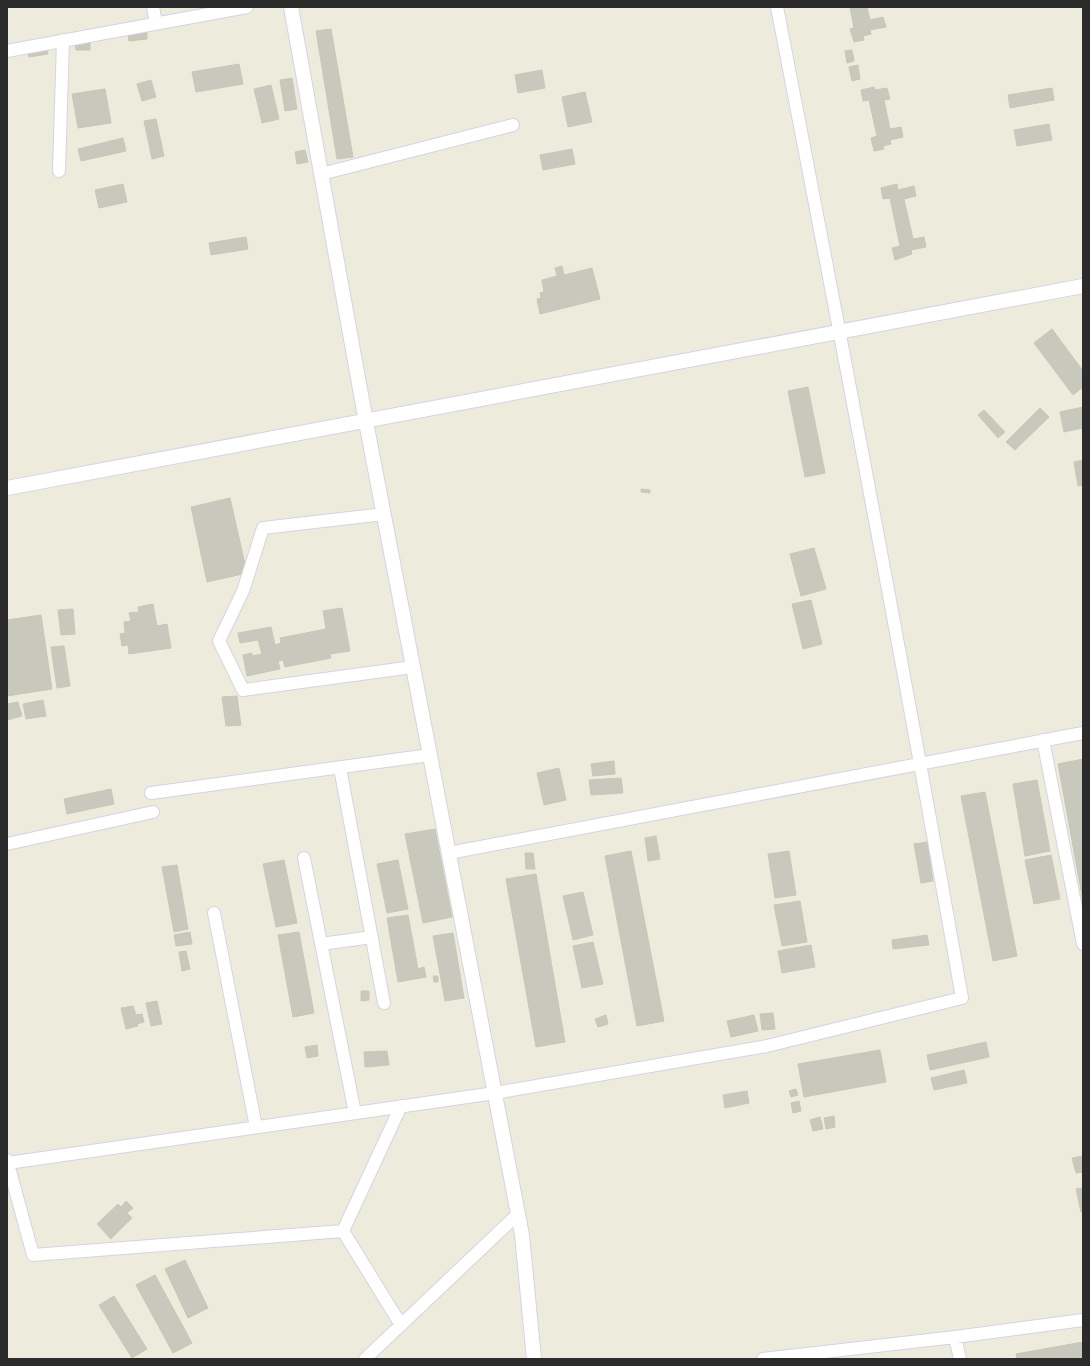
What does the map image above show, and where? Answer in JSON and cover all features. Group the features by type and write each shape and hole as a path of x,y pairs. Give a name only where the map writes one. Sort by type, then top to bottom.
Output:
{"street":[{"path":"153,7 156,24"},
{"path":"7,50 247,7"},
{"path":"291,7 366,422 522,1235 534,1359"},
{"path":"343,1231 32,1255 7,1162 495,1093 767,1046 962,998 921,764 777,7"},
{"path":"59,171 63,40"},
{"path":"321,174 513,125"},
{"path":"7,488 366,422 1083,286"},
{"path":"384,514 263,528 243,591 219,642 244,690 413,667"},
{"path":"449,853 1083,733"},
{"path":"1043,740 1083,944"},
{"path":"151,793 430,755"},
{"path":"340,768 384,1003"},
{"path":"7,844 153,812"},
{"path":"304,858 355,1113"},
{"path":"214,913 256,1127"},
{"path":"321,944 372,937"},
{"path":"343,1231 401,1106"},
{"path":"366,1359 518,1214"},
{"path":"343,1231 402,1325"},
{"path":"763,1359 955,1337 1083,1320"},
{"path":"955,1337 960,1359"}],"building":[{"path":"850,7 867,7 870,20 883,17 886,27 870,30 871,34 863,36 864,40 854,42 850,29 854,28"},
{"path":"331,29 353,157 337,159 316,31"},
{"path":"147,32 147,39 129,41 128,33"},
{"path":"75,43 90,43 90,50 76,50"},
{"path":"47,48 48,54 29,57 28,51"},
{"path":"852,50 854,61 847,63 845,51"},
{"path":"239,64 243,84 196,92 192,72"},
{"path":"858,65 860,79 852,81 849,67"},
{"path":"542,70 545,88 518,93 515,75"},
{"path":"292,78 297,109 285,111 280,80"},
{"path":"151,80 156,97 142,101 137,84"},
{"path":"271,85 279,119 262,123 254,89"},
{"path":"874,87 875,90 887,88 890,99 884,100 890,129 901,127 903,137 890,140 891,144 883,146 884,149 874,151 871,138 877,136 869,100 863,101 861,90"},
{"path":"1052,88 1054,100 1010,108 1008,95"},
{"path":"105,89 111,123 78,128 72,94"},
{"path":"585,92 592,122 568,127 562,97"},
{"path":"156,119 164,156 152,159 144,121"},
{"path":"1049,124 1052,140 1017,146 1014,130"},
{"path":"123,138 126,151 81,161 78,149"},
{"path":"572,149 575,164 543,170 540,155"},
{"path":"305,150 308,162 297,164 295,152"},
{"path":"123,184 127,202 99,208 95,190"},
{"path":"897,184 898,190 914,186 916,196 904,199 913,239 924,237 926,247 911,250 912,254 895,260 892,248 900,246 890,198 883,199 881,188"},
{"path":"246,237 248,249 211,255 209,243"},
{"path":"562,266 564,275 592,268 600,299 540,314 537,299 541,298 540,293 544,292 542,280 557,276 555,268"},
{"path":"1052,329 1083,371 1083,387 1073,395 1034,343"},
{"path":"808,387 825,473 805,477 788,391"},
{"path":"1083,407 1083,428 1064,432 1060,412"},
{"path":"1040,408 1049,417 1015,450 1006,442"},
{"path":"984,410 1005,432 998,438 978,415"},
{"path":"1083,460 1083,485 1078,486 1074,462"},
{"path":"641,489 650,490 650,493 641,492"},
{"path":"230,498 247,573 207,582 191,507"},
{"path":"814,548 826,589 801,596 790,554"},
{"path":"811,600 822,644 803,649 792,604"},
{"path":"153,604 157,626 167,624 171,648 129,654 128,645 122,646 120,634 125,633 124,622 131,621 129,613 139,612 138,607"},
{"path":"342,608 350,651 330,654 331,658 285,667 283,660 278,661 280,669 247,676 243,655 252,653 252,656 262,654 258,640 240,643 238,633 271,627 275,645 281,643 280,638 326,629 323,611"},
{"path":"73,609 75,634 61,635 58,610"},
{"path":"41,615 52,689 7,696 7,620"},
{"path":"64,646 70,686 57,688 51,647"},
{"path":"237,696 241,725 226,726 222,697"},
{"path":"43,700 46,716 26,719 23,704"},
{"path":"18,702 22,716 7,720 7,704"},
{"path":"1083,759 1083,901 1058,764"},
{"path":"614,761 615,774 593,776 591,764"},
{"path":"559,768 566,800 544,805 537,773"},
{"path":"621,778 623,793 591,795 589,780"},
{"path":"1037,780 1050,851 1025,856 1013,784"},
{"path":"111,789 114,804 67,814 64,799"},
{"path":"985,792 1017,956 993,961 961,796"},
{"path":"435,829 452,917 423,923 405,834"},
{"path":"656,836 660,859 648,861 645,838"},
{"path":"927,842 933,881 921,883 914,844"},
{"path":"631,851 664,1021 637,1026 605,856"},
{"path":"789,851 796,895 775,898 768,854"},
{"path":"525,853 533,853 535,869 526,869"},
{"path":"1051,855 1060,899 1034,904 1025,860"},
{"path":"284,860 297,923 276,927 263,864"},
{"path":"398,860 408,909 387,913 377,864"},
{"path":"177,865 188,929 174,932 162,867"},
{"path":"536,874 565,1042 536,1047 506,879"},
{"path":"583,892 593,935 573,940 563,896"},
{"path":"800,901 807,942 782,946 774,905"},
{"path":"408,915 418,969 424,967 426,977 398,982 387,918"},
{"path":"190,932 192,944 176,946 174,935"},
{"path":"299,932 314,1013 293,1017 278,935"},
{"path":"453,933 464,998 445,1001 433,936"},
{"path":"927,935 929,945 893,949 892,940"},
{"path":"593,942 603,984 582,988 573,946"},
{"path":"811,945 815,967 782,973 778,951"},
{"path":"186,951 190,969 182,971 179,952"},
{"path":"433,976 438,976 438,982 434,982"},
{"path":"361,991 369,991 369,1000 361,1001"},
{"path":"157,1001 162,1024 151,1026 146,1003"},
{"path":"133,1006 136,1015 142,1014 144,1022 137,1024 138,1026 126,1029 121,1008"},
{"path":"773,1013 775,1029 762,1030 760,1014"},
{"path":"606,1015 608,1024 598,1027 595,1019"},
{"path":"754,1015 758,1031 731,1037 727,1021"},
{"path":"986,1042 989,1057 930,1070 927,1055"},
{"path":"317,1045 318,1056 307,1058 305,1047"},
{"path":"880,1050 886,1082 804,1097 798,1064"},
{"path":"387,1051 389,1065 365,1067 364,1052"},
{"path":"964,1070 967,1083 934,1090 931,1078"},
{"path":"796,1089 798,1095 791,1097 789,1091"},
{"path":"747,1091 749,1103 725,1108 723,1095"},
{"path":"799,1101 801,1111 793,1113 791,1103"},
{"path":"834,1116 835,1127 826,1129 824,1118"},
{"path":"820,1117 823,1129 813,1131 810,1120"},
{"path":"1083,1156 1083,1172 1076,1173 1072,1158"},
{"path":"1083,1188 1083,1212 1081,1212 1076,1189"},
{"path":"126,1201 133,1208 127,1213 132,1218 111,1239 97,1224 118,1204 121,1207"},
{"path":"185,1260 208,1308 188,1318 165,1269"},
{"path":"155,1275 192,1343 173,1353 136,1285"},
{"path":"114,1296 147,1349 132,1358 99,1305"},
{"path":"1083,1342 1083,1359 1017,1359 1016,1354"}]}
